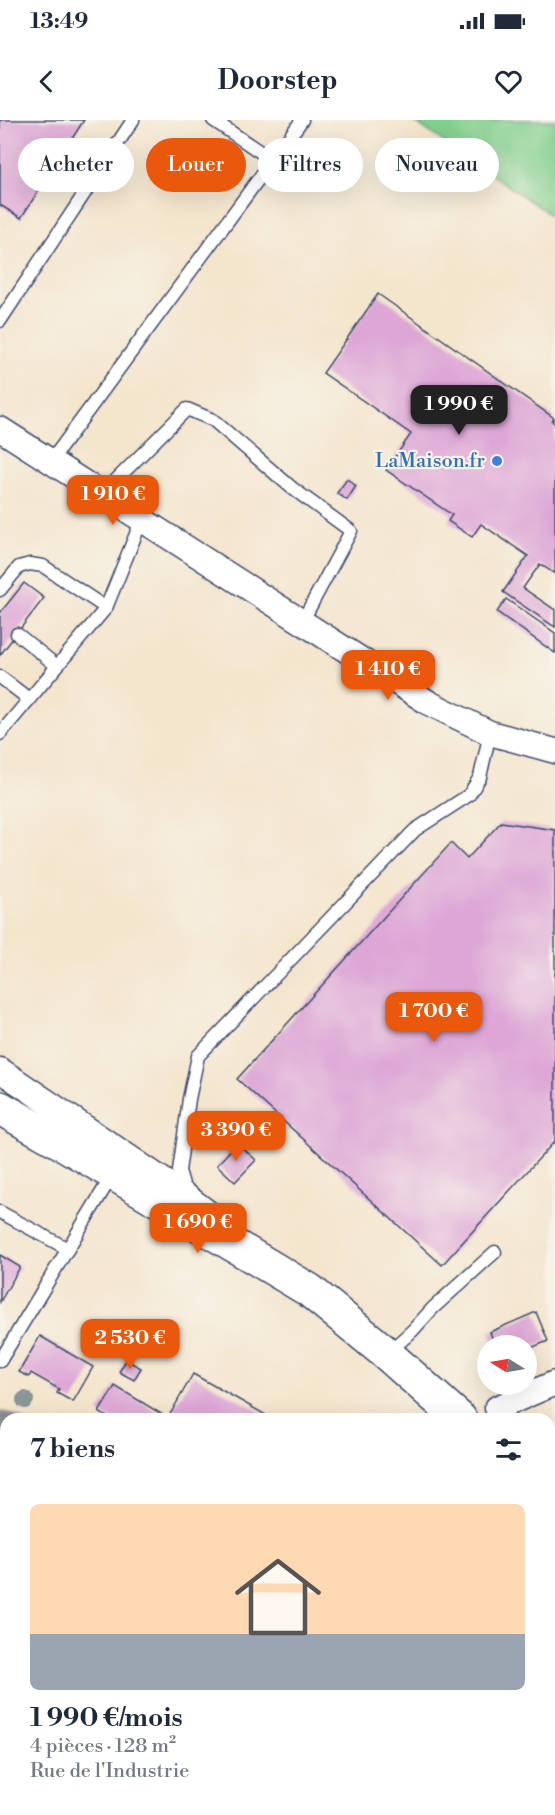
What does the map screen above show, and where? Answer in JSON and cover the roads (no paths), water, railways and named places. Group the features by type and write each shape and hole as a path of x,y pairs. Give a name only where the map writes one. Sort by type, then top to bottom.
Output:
{"main road":[{"path":"0,1108 309,1290 387,1353 453,1413"}],"street":[{"path":"0,429 429,703 490,733 555,751"},
{"path":"0,1070 186,1196 309,1290"},
{"path":"497,1408 555,1383"}],"lane":[{"path":"0,321 133,120"},
{"path":"213,120 258,151"},
{"path":"288,138 302,120"},
{"path":"51,462 258,179"},
{"path":"102,494 187,409 213,420 292,488 351,531 302,622"},
{"path":"0,734 106,608 142,519"},
{"path":"0,590 19,567 30,564 43,566 106,608"},
{"path":"16,634 57,666"},
{"path":"0,677 29,699"},
{"path":"186,1196 179,1171 189,1099 198,1056 415,830 469,795 480,777 490,733"},
{"path":"0,1361 113,1173"},
{"path":"0,1212 68,1249"},
{"path":"387,1353 495,1252"}],"place":[{"name":"LaMaison.fr","path":"497,461"}]}
